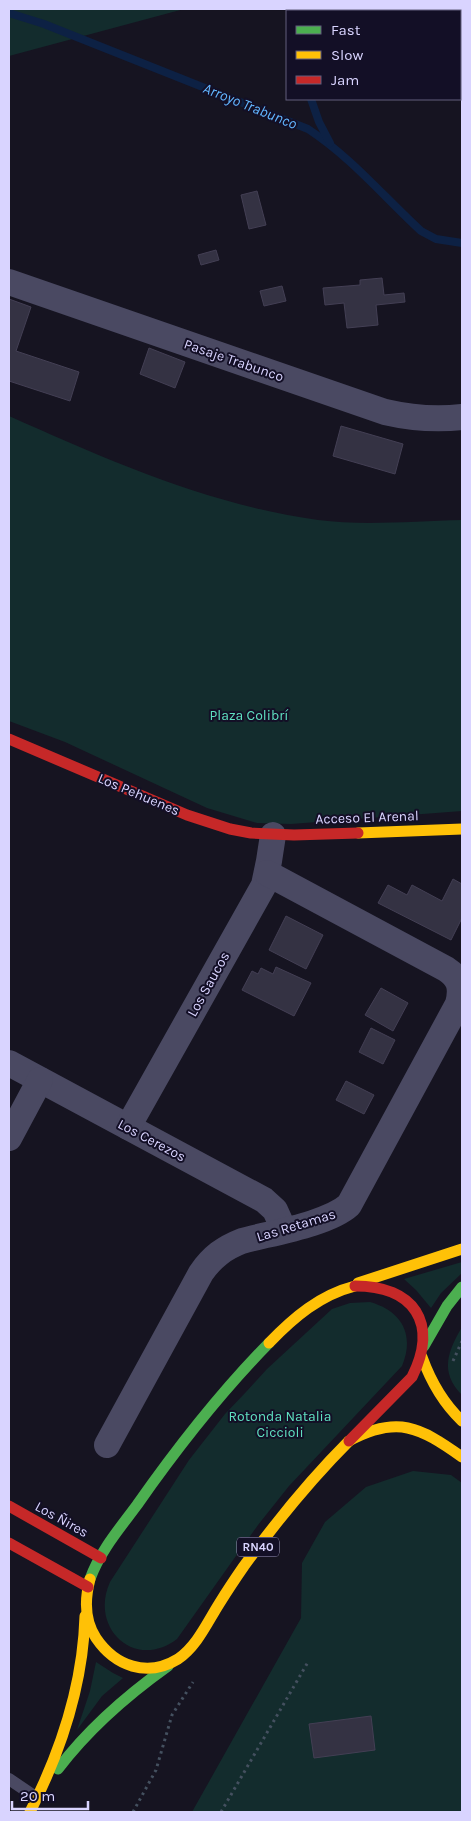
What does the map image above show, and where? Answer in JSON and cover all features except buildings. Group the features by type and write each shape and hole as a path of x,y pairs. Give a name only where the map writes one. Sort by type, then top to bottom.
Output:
{"main road":[{"name":"Los Pehuenes","path":"9,739 210,823 252,833 273,835"},
{"name":"Acceso El Arenal","path":"273,835 462,829"},
{"name":"RN40","path":"30,1812 58,1747 75,1698 84,1650 88,1587 101,1558 161,1470 239,1376 296,1318 325,1297 340,1290 367,1279 462,1249"},
{"name":"RN40","path":"340,1290 355,1286 380,1287 392,1290 402,1297 417,1313 421,1325 423,1351"},
{"name":"RN40","path":"37,1798 66,1758 99,1721 136,1689 177,1659 198,1637 246,1564 306,1488 412,1377 423,1351 447,1306 462,1287"},
{"path":"423,1351 437,1393 462,1421"},
{"path":"348,1442 360,1434 396,1425 417,1429 432,1436 462,1457"},
{"name":"Los Ñires","path":"9,1506 101,1558"},
{"path":"9,1543 88,1587"},
{"name":"RN40","path":"86,1600 90,1626 95,1637 112,1658 135,1669 164,1666 177,1659"}],"street":[{"name":"Pasaje Trabunco","path":"9,282 385,412 429,419 462,416"},
{"name":"Los Saucos","path":"128,1127 258,895 267,873 273,835"},
{"name":"Las Retamas","path":"107,1445 201,1273 218,1253 230,1246 335,1215 342,1211 354,1198 458,1004 461,990 460,984 457,978 446,969 267,873"},
{"name":"Los Cerezos","path":"9,1063 269,1204 279,1216 284,1230"},
{"path":"9,1138 40,1080"}],"lane":[{"path":"9,1779 37,1798"}],"path":[{"path":"221,1812 308,1662"},
{"path":"133,1812 156,1770 172,1715 198,1675"}],"green space":[{"path":"9,9 184,9 9,56"},
{"name":"Plaza Colibrí","path":"9,416 84,449 160,479 238,504 277,513 318,520 353,523 462,520 462,811 291,824 257,823 207,808 65,742 9,721"},
{"path":"462,1262 462,1273 441,1293 431,1308 404,1279"},
{"name":"Rotonda Natalia Ciccioli","path":"370,1302 390,1311 403,1326 407,1344 402,1366 289,1486 258,1525 177,1639 161,1648 146,1650 132,1647 120,1640 111,1629 106,1615 105,1599 110,1582 189,1460 225,1414 267,1369 332,1309 350,1303"},
{"path":"462,1327 462,1395 450,1378 448,1361"},
{"path":"413,1471 451,1475 462,1483 462,1812 192,1812 301,1618 302,1563 325,1522 366,1487"},
{"path":"96,1662 123,1678 102,1696 77,1730 90,1691"}],"waterway":[{"name":"Arroyo Trabunco","path":"9,13 44,24 308,129 339,152 421,231 436,239 462,243"},
{"path":"311,100 319,122 330,143"}],"traffic: fast":[{"path":"424,1346 447,1306 462,1287"},
{"path":"90,1579 99,1559 111,1540 168,1463 200,1421 269,1343"},
{"path":"58,1769 95,1726 137,1689 168,1666"}],"traffic: slow":[{"path":"358,833 462,829"},
{"path":"358,1283 462,1249"},
{"path":"269,1343 308,1308 330,1295 355,1286"},
{"path":"422,1357 438,1392 462,1421"},
{"path":"349,1441 381,1428 408,1428 433,1438 462,1457"},
{"path":"90,1579 87,1594 89,1624 96,1638 112,1656 132,1666 143,1668 155,1668 178,1659 191,1648 234,1580 294,1501 349,1441"},
{"path":"30,1812 51,1765 68,1717 80,1667 85,1616"}],"traffic: jam":[{"path":"9,739 187,815 230,829 251,833 294,835 358,833"},
{"path":"349,1441 412,1377 420,1358 423,1340 421,1324 416,1311 406,1301 393,1293 375,1288 355,1286"},
{"path":"9,1506 101,1558"},
{"path":"9,1543 88,1587"}]}
